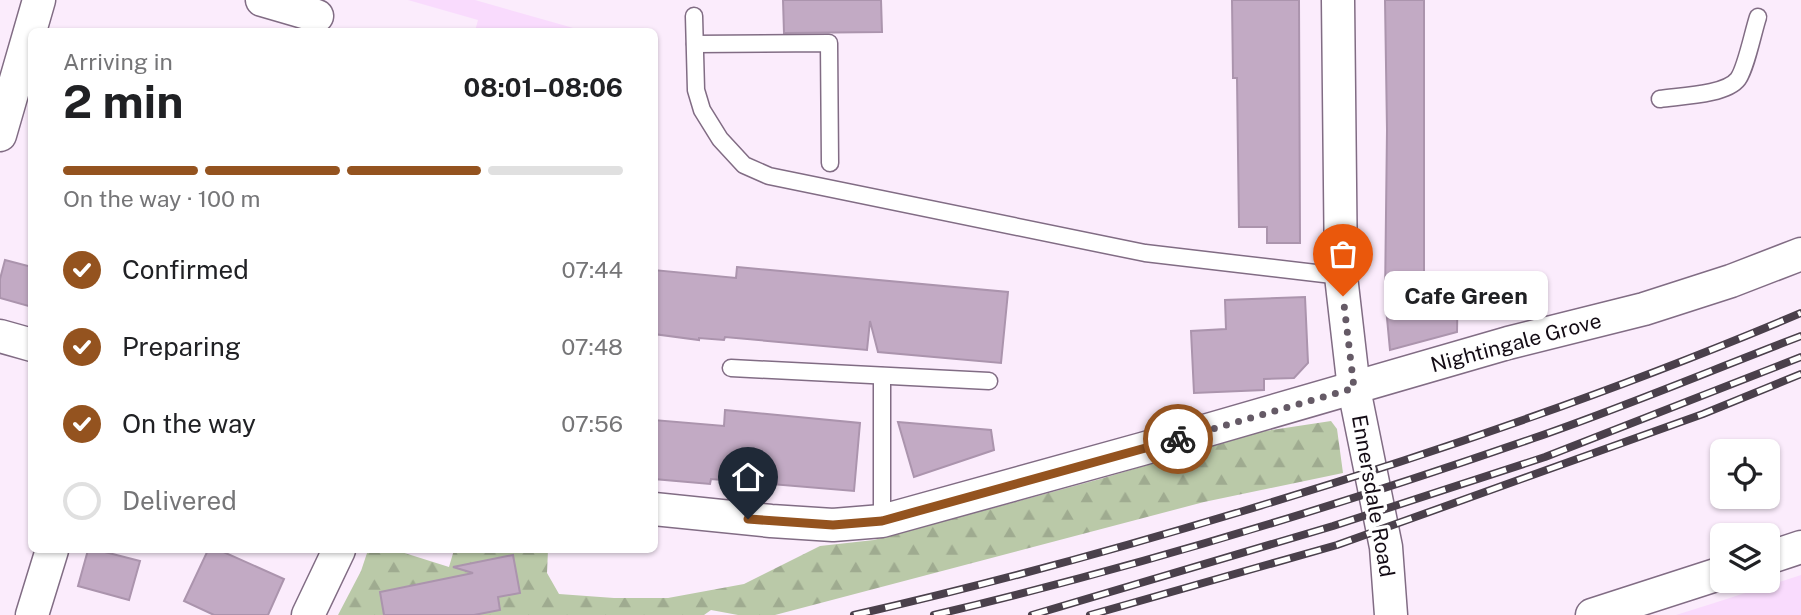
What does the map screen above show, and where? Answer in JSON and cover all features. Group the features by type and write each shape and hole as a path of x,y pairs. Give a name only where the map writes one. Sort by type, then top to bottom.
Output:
{"street":[{"path":"31,28 39,0"},
{"path":"262,0 317,16"},
{"name":"Ennersdale Road","path":"1338,0 1341,276 1354,388 1386,547 1391,615"},
{"path":"0,135 28,38"},
{"name":"Nightingale Grove","path":"658,509 833,525 882,521 1508,343 1644,309 1731,281 1801,254"},
{"path":"0,336 28,344"},
{"path":"1780,554 1801,547"},
{"path":"32,615 51,553"},
{"path":"308,615 338,553"},
{"path":"1592,615 1710,577"}],"lane":[{"path":"694,16 696,90 702,110 720,139 744,165 769,176 1145,253 1341,276"},
{"path":"1660,99 1718,91 1731,85 1739,78 1758,17"},
{"path":"695,44 829,43 830,163"},
{"path":"731,368 989,381"},
{"path":"882,376 882,521"}],"shaded area":[{"path":"408,0 475,0 573,28 476,28 478,20"},
{"path":"1801,575 1801,615 1676,615 1745,593 1780,593 1780,582"}],"green space":[{"path":"1331,421 1337,429 1343,473 1204,502 775,615 738,615 711,610 704,615 338,615 361,571 367,553 405,553 449,567 453,553 548,553 547,573 559,594 668,598 744,584 820,546 874,540 1100,479 1259,432"}],"building":[{"path":"783,0 881,0 882,32 784,33"},
{"path":"1232,0 1299,0 1300,243 1267,243 1267,227 1239,227 1237,78 1233,78"},
{"path":"1385,0 1424,0 1424,274 1458,275 1457,332 1390,350 1385,297"},
{"path":"5,260 28,266 28,306 0,298 0,279"},
{"path":"737,267 1008,292 1001,363 878,352 870,321 867,350 725,337 724,340 699,340 658,335 658,270 736,278"},
{"path":"1305,297 1308,363 1294,378 1264,379 1264,390 1194,393 1191,331 1226,329 1225,300"},
{"path":"725,410 860,423 854,491 711,479 710,484 658,479 658,420 724,426"},
{"path":"898,422 991,430 994,450 914,477"},
{"path":"87,553 109,553 140,561 129,600 78,586"},
{"path":"207,553 226,553 284,579 268,615 214,615 184,601"},
{"path":"513,555 520,593 498,597 500,610 474,615 384,615 380,592 473,573 453,567"}],"railway":[{"path":"854,615 1098,553 1384,467 1594,394 1801,313"},
{"path":"934,615 1161,556 1386,488 1568,426 1801,336"},
{"path":"1032,615 1333,526 1545,457 1801,357"},
{"path":"1090,615 1337,545 1703,414 1801,374"}],"way so far":[{"path":"1178,439 1354,388 1343,296"}],"place":[{"name":"Cafe Green","path":"1343,296"}],"route":[{"path":"748,519 833,525 882,521 1178,439"}]}
